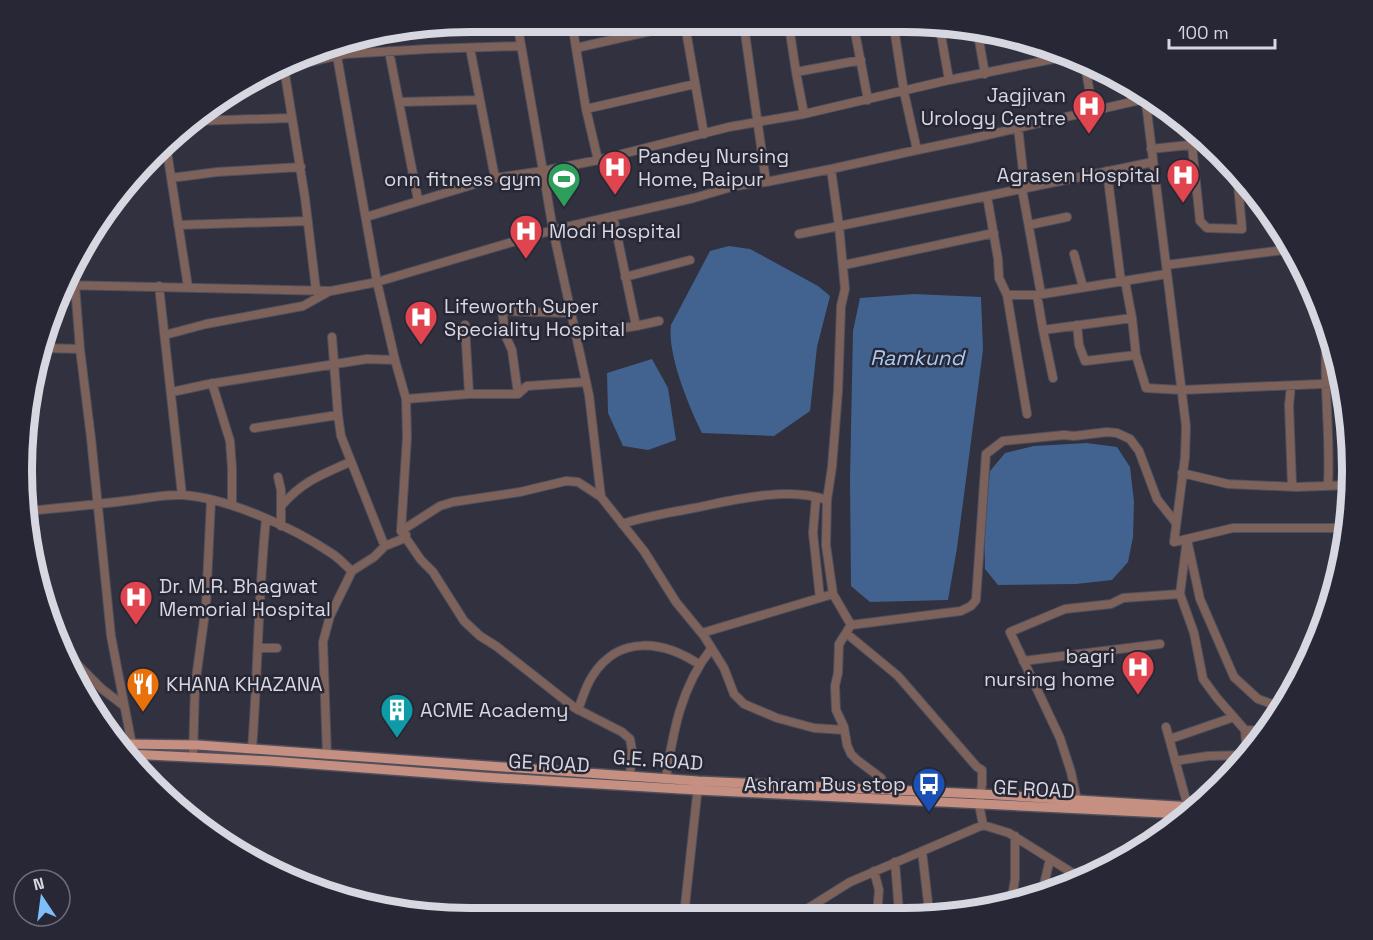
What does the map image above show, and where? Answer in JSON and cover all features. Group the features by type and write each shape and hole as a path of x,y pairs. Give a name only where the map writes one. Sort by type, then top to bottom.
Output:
{"main road":[{"name":"G.E. ROAD","path":"128,744 194,745 666,778 698,785 889,790 980,799 1077,800 1182,808"},
{"name":"GE ROAD","path":"136,754 193,756 483,777 698,785 893,800 980,799 1181,809"}],"street":[{"path":"518,32 553,230 586,382 601,497"},
{"path":"573,32 586,109 598,160"},
{"path":"576,48 651,32"},
{"path":"685,32 704,134"},
{"path":"745,32 766,182"},
{"path":"790,32 804,114"},
{"path":"855,32 868,100"},
{"path":"895,32 904,92 917,150"},
{"path":"941,33 949,80"},
{"path":"985,74 979,41 986,39"},
{"path":"313,61 336,56 389,51 520,46"},
{"path":"470,48 495,178"},
{"path":"389,51 418,200"},
{"path":"336,53 377,282 406,399 405,530 421,560 433,572 464,621 480,636 578,710 622,732 630,739 632,750 630,776"},
{"path":"366,217 495,178 598,160 704,134 1054,59"},
{"path":"796,72 861,60"},
{"path":"1086,72 1093,111"},
{"path":"286,73 291,117 301,167 316,290"},
{"path":"586,109 695,84"},
{"path":"126,742 123,705 111,636 75,285 331,291 377,282 553,230 694,198 735,186 831,169 1138,99"},
{"path":"399,102 480,100"},
{"path":"1148,105 1151,149 1186,426 1174,542 1233,528 1338,528"},
{"path":"205,121 291,117"},
{"path":"1018,127 1029,225 1053,378"},
{"path":"1151,149 1197,144"},
{"path":"1192,145 1200,221 1207,228 1242,229 1241,191"},
{"path":"167,153 188,287"},
{"path":"799,234 1153,162"},
{"path":"171,178 217,172 301,167"},
{"path":"831,169 845,289 841,306 832,467 826,501 826,545 833,594 851,625"},
{"path":"1107,171 1136,354 1146,388 1182,390 1333,383"},
{"path":"987,196 999,278 1006,295 1027,414"},
{"path":"613,216 636,326"},
{"path":"1029,225 1067,217"},
{"path":"178,225 308,221"},
{"path":"844,265 994,233"},
{"path":"1166,265 1283,250"},
{"path":"1074,254 1083,287"},
{"path":"625,277 690,260"},
{"path":"1006,295 1039,294 1167,274"},
{"path":"159,286 182,495"},
{"path":"165,335 206,324 303,306 331,291"},
{"path":"518,394 512,350 506,337 502,311 570,313"},
{"path":"1044,330 1132,318"},
{"path":"576,335 659,321"},
{"path":"465,325 469,394"},
{"path":"1077,326 1079,345 1085,361 1136,354"},
{"path":"332,337 341,436 383,542"},
{"path":"49,348 80,349"},
{"path":"1326,353 1324,383 1329,453 1328,485"},
{"path":"172,392 212,383 367,359 395,360"},
{"path":"406,399 469,394 518,394 527,386 586,382"},
{"path":"212,383 230,441 232,505"},
{"path":"1291,386 1289,405 1292,485"},
{"path":"254,428 338,415"},
{"path":"851,625 961,611 971,606 976,600 986,454 1004,441 1107,432 1130,439 1139,451 1157,499 1176,523"},
{"path":"282,505 296,489 350,462"},
{"path":"1182,473 1228,484 1341,485"},
{"path":"278,477 282,505 281,526"},
{"path":"327,754 323,642 330,616 352,571 374,557 405,530 440,506 520,492 566,481 578,482 601,497 644,551 676,602 702,633 724,668 734,694 744,704 777,718 814,728 843,730"},
{"path":"33,510 157,496 182,495 212,500 232,505 281,526 333,554 352,571"},
{"path":"622,524 646,516 765,495 816,497 826,501"},
{"path":"816,497 813,533 820,598"},
{"path":"193,756 195,686 206,606 212,500"},
{"path":"252,749 260,570 266,519"},
{"path":"1187,539 1180,594 1194,633 1203,679 1245,730 1246,743"},
{"path":"1187,539 1200,599 1234,677 1258,699 1274,705"},
{"path":"702,633 833,594"},
{"path":"1077,800 1060,738 1010,632 1065,609 1111,604 1124,598 1180,594"},
{"path":"851,625 839,644 835,686 836,710 844,727 851,754 881,778 893,800"},
{"path":"846,633 898,675 951,738 982,770 980,799 983,825"},
{"path":"1023,661 1160,644"},
{"path":"578,710 592,675 608,659 626,647 646,645 665,648 680,652 700,665"},
{"path":"258,648 277,648"},
{"path":"666,778 682,699 711,649"},
{"path":"77,664 102,689 123,705"},
{"path":"1170,739 1234,717"},
{"path":"1166,727 1187,804"},
{"path":"1245,730 1256,730"},
{"path":"1175,761 1208,756 1236,755"},
{"path":"685,908 698,785"},
{"path":"808,908 828,894 874,871 983,825 1015,836 1074,874"},
{"path":"1012,895 1015,879 1015,836"},
{"path":"922,851 929,908"},
{"path":"1044,885 1050,859"},
{"path":"895,862 899,908"},
{"path":"874,871 879,890 879,908"}],"water":[{"path":"729,246 750,249 818,286 830,296 817,347 810,411 774,436 702,433 685,395 672,350 671,325 710,251"},
{"name":"Ramkund","path":"914,294 981,297 983,350 957,548 948,600 870,602 851,586 850,479 853,331 860,298"},
{"path":"652,359 668,388 676,440 648,450 623,446 608,413 607,373"},
{"path":"1087,443 1117,447 1130,467 1134,502 1133,537 1128,562 1112,580 1076,584 998,585 985,569 984,525 990,471 1005,453 1034,446"}],"place":[{"name":"Jagjivan Urology Centre","path":"1089,135"},
{"name":"Pandey Nursing Home, Raipur","path":"615,196"},
{"name":"Agrasen Hospital","path":"1183,204"},
{"name":"onn fitness gym","path":"564,208"},
{"name":"Modi Hospital","path":"526,260"},
{"name":"Lifeworth Super Speciality Hospital","path":"421,346"},
{"name":"Dr. M.R. Bhagwat Memorial Hospital","path":"136,626"},
{"name":"bagri nursing home","path":"1138,696"},
{"name":"KHANA KHAZANA","path":"143,713"},
{"name":"ACME Academy","path":"397,739"},
{"name":"Ashram Bus stop","path":"929,813"}]}
